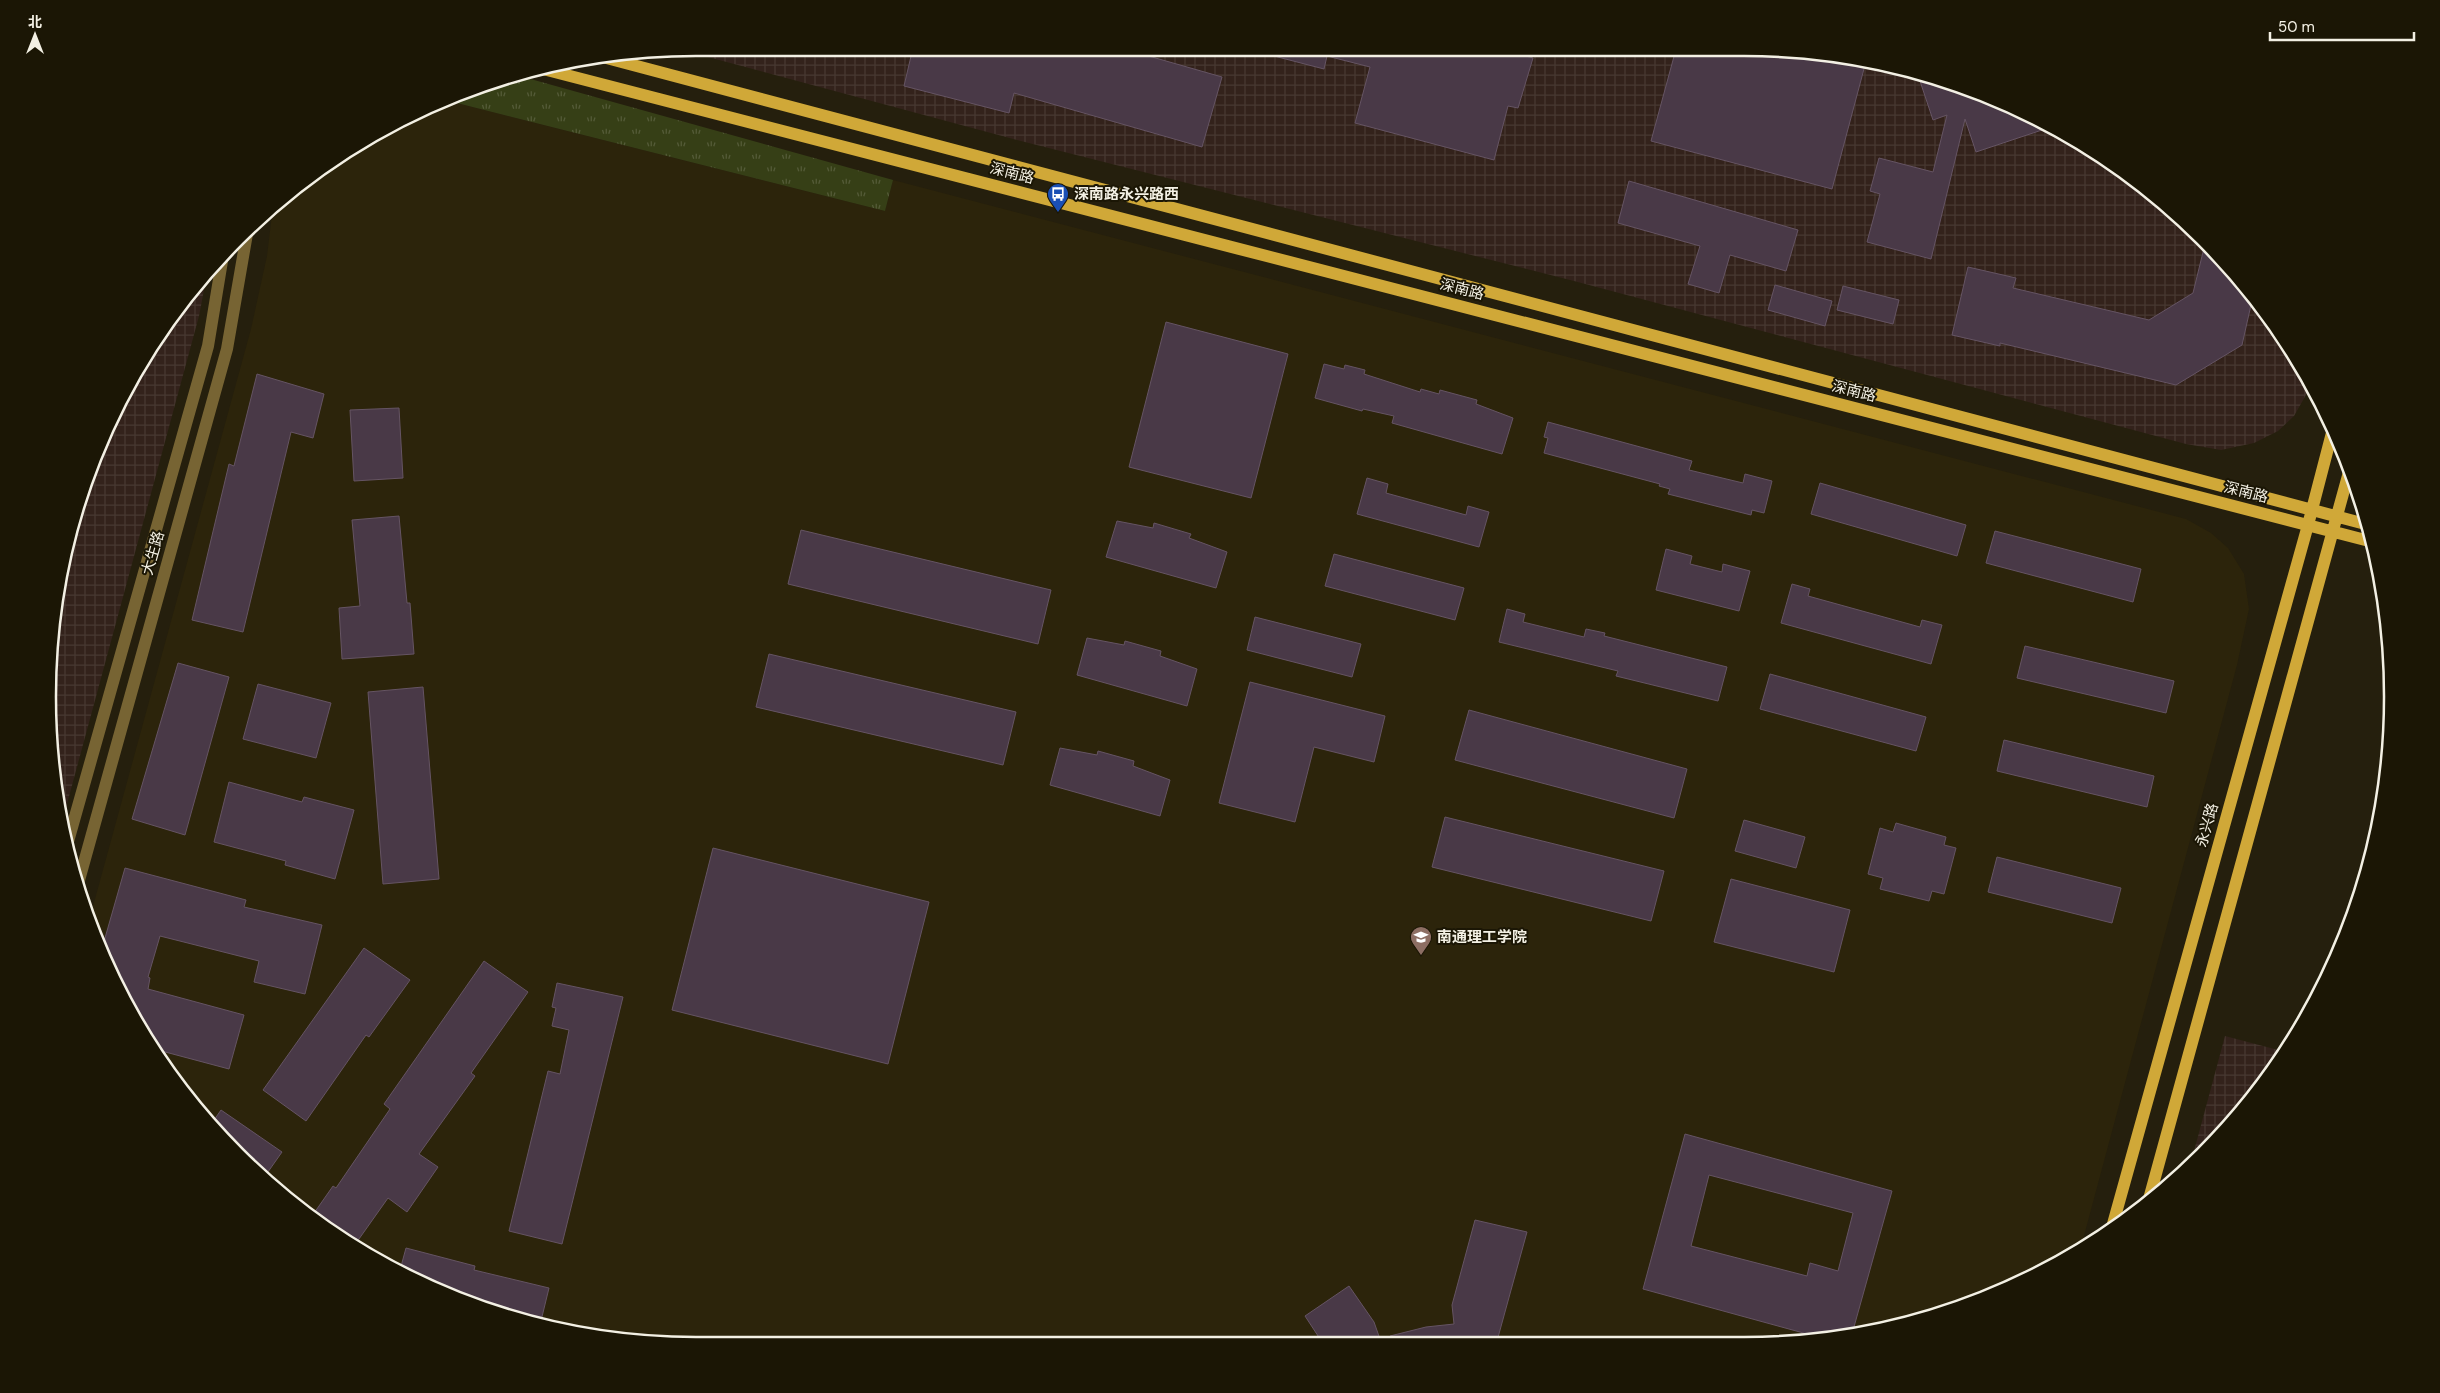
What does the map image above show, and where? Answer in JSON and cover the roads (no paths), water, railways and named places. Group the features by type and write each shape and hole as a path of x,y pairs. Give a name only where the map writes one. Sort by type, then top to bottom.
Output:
{"main road":[{"name":"深南路","path":"619,61 2359,522"},
{"name":"深南路","path":"556,72 2364,540"},
{"name":"永兴路","path":"2115,1217 2308,525 2330,440"},
{"path":"2152,1189 2346,481"}],"street":[{"name":"大生路","path":"81,873 227,349 245,243"},
{"name":"大生路","path":"71,831 208,346 221,268"}],"place":[{"name":"深南路永兴路西","path":"1058,213"},
{"name":"南通理工学院","path":"1421,956"}]}
